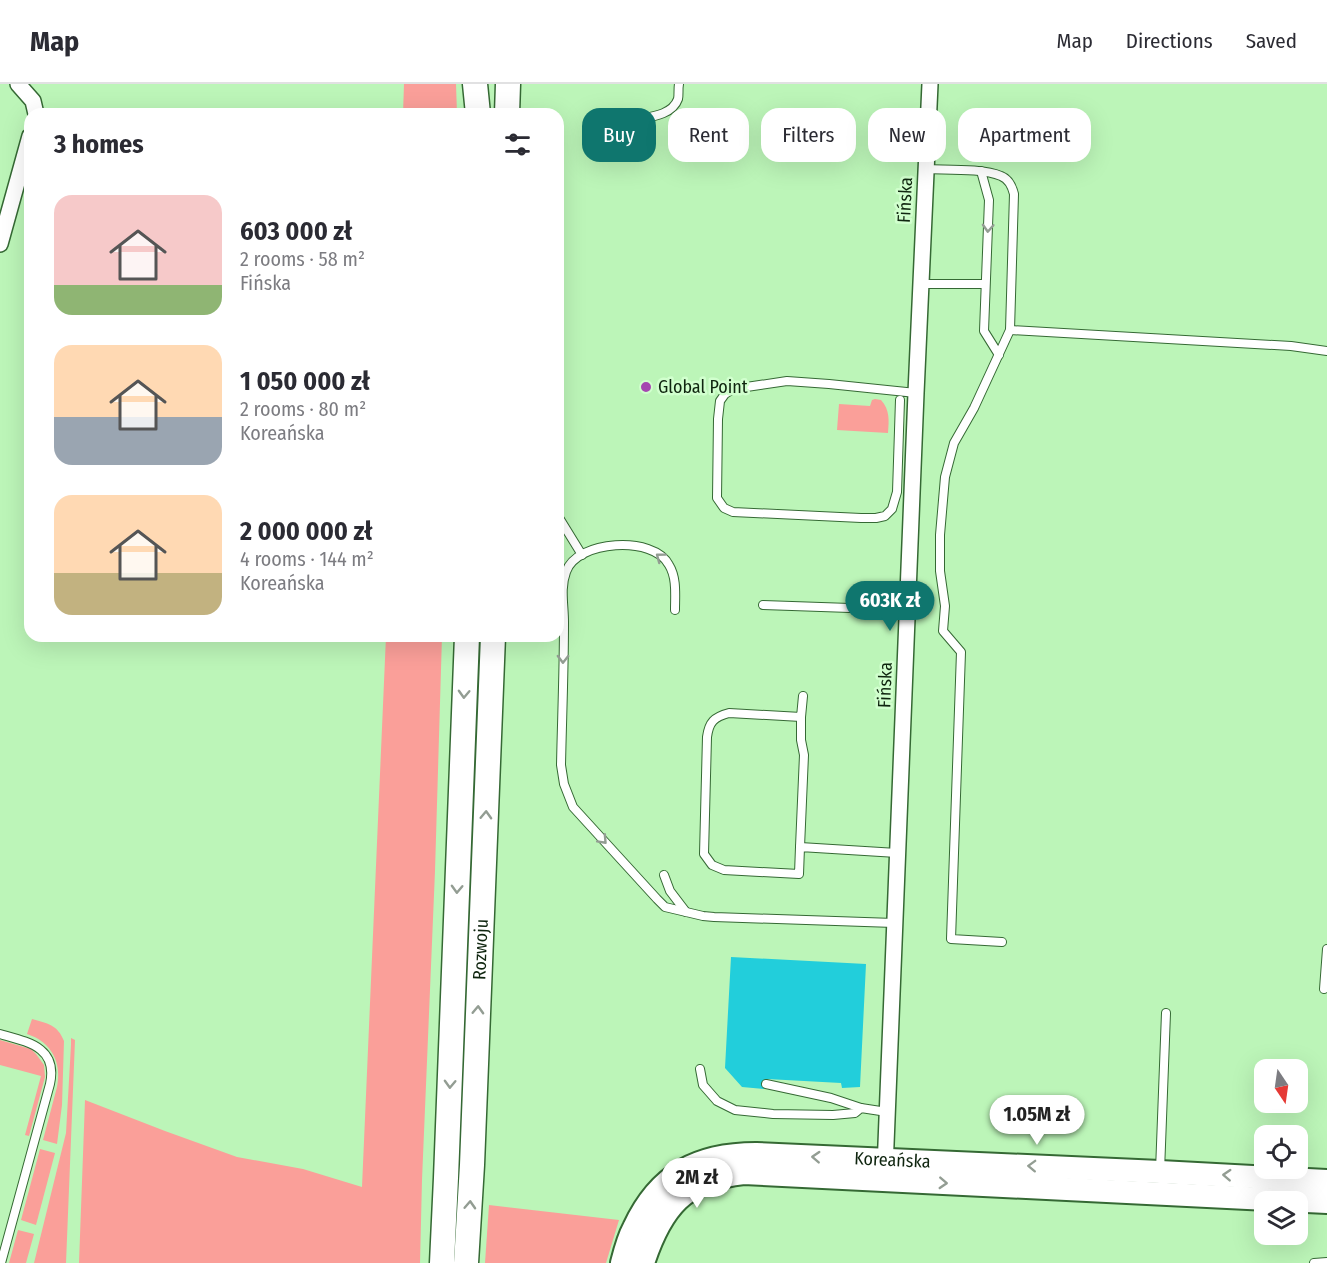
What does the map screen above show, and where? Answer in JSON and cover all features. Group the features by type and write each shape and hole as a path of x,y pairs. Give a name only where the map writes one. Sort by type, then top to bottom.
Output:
{"main road":[{"path":"476,84 478,108"},
{"path":"507,108 508,84"},
{"name":"Rozwoju","path":"442,1263 467,642"},
{"name":"Rozwoju","path":"466,1263 493,642"}],"street":[{"path":"18,84 33,101 35,108"},
{"name":"Fińska","path":"885,1170 930,84"},
{"path":"0,244 24,158"},
{"name":"Koreańska","path":"622,1263 633,1230 644,1208 663,1185 686,1168 715,1157 746,1154 885,1170 1160,1183 1327,1181"},
{"name":"Koreańska","path":"643,1263 656,1229 671,1206 691,1188 717,1178 730,1174 885,1170"},
{"name":"Koreańska","path":"1160,1183 1327,1202"}],"lane":[{"path":"656,115 670,110 678,100 679,84"},
{"path":"926,169 981,171 1002,176 1011,183 1014,194 1010,330 974,408 954,443 945,477 940,535 940,562 945,606 943,631 961,652 951,939 1002,942"},
{"path":"981,171 989,200 984,331 999,355"},
{"path":"921,284 985,284"},
{"path":"1010,330 1291,346 1327,351"},
{"path":"900,400 897,492 892,508 885,516 876,518 733,512 724,508 717,498 720,401 733,389 787,381 916,393"},
{"path":"564,526 582,555"},
{"path":"564,578 566,569 582,555 613,544 633,545 658,553 669,564 675,581 675,610"},
{"path":"763,605 908,610"},
{"path":"564,642 561,765 564,784 573,807 665,907 714,917 894,923"},
{"path":"801,717 729,713 720,715 709,726 704,854 712,865 724,870 799,874 804,755 801,740 803,696"},
{"path":"800,847 897,853"},
{"path":"664,875 670,891 686,912"},
{"path":"1324,989 1327,949"},
{"path":"1160,1183 1166,1013"},
{"path":"0,1034 40,1048 48,1058 52,1071 1,1263"},
{"path":"700,1069 703,1085 717,1101 735,1110 773,1114 834,1115 855,1113 861,1108"},
{"path":"766,1084 831,1098 861,1108 887,1112"},
{"path":"1314,1263 1327,1262"}],"shaded area":[{"path":"404,84 456,84 457,108 403,108"},
{"path":"872,400 881,400 886,408 889,419 888,433 837,430 839,404 870,406"},
{"path":"386,642 442,642 420,1263 79,1263 85,1100 237,1157 303,1169 362,1187"},
{"path":"32,1019 55,1028 64,1041 62,1105 57,1144 43,1140 57,1087 58,1070 49,1048 43,1042 27,1034"},
{"path":"71,1038 75,1040 66,1263 34,1263 66,1133"},
{"path":"0,1040 31,1049 44,1065 45,1077 29,1136 25,1135 41,1076 0,1065"},
{"path":"40,1149 55,1153 36,1225 21,1220"},
{"path":"489,1205 619,1220 606,1263 485,1263"},
{"path":"18,1230 34,1234 26,1263 9,1263"}],"water":[{"path":"731,957 866,964 860,1087 842,1088 841,1083 767,1079 764,1089 742,1087 725,1068"}],"place":[{"name":"Global Point","path":"646,387"}]}
